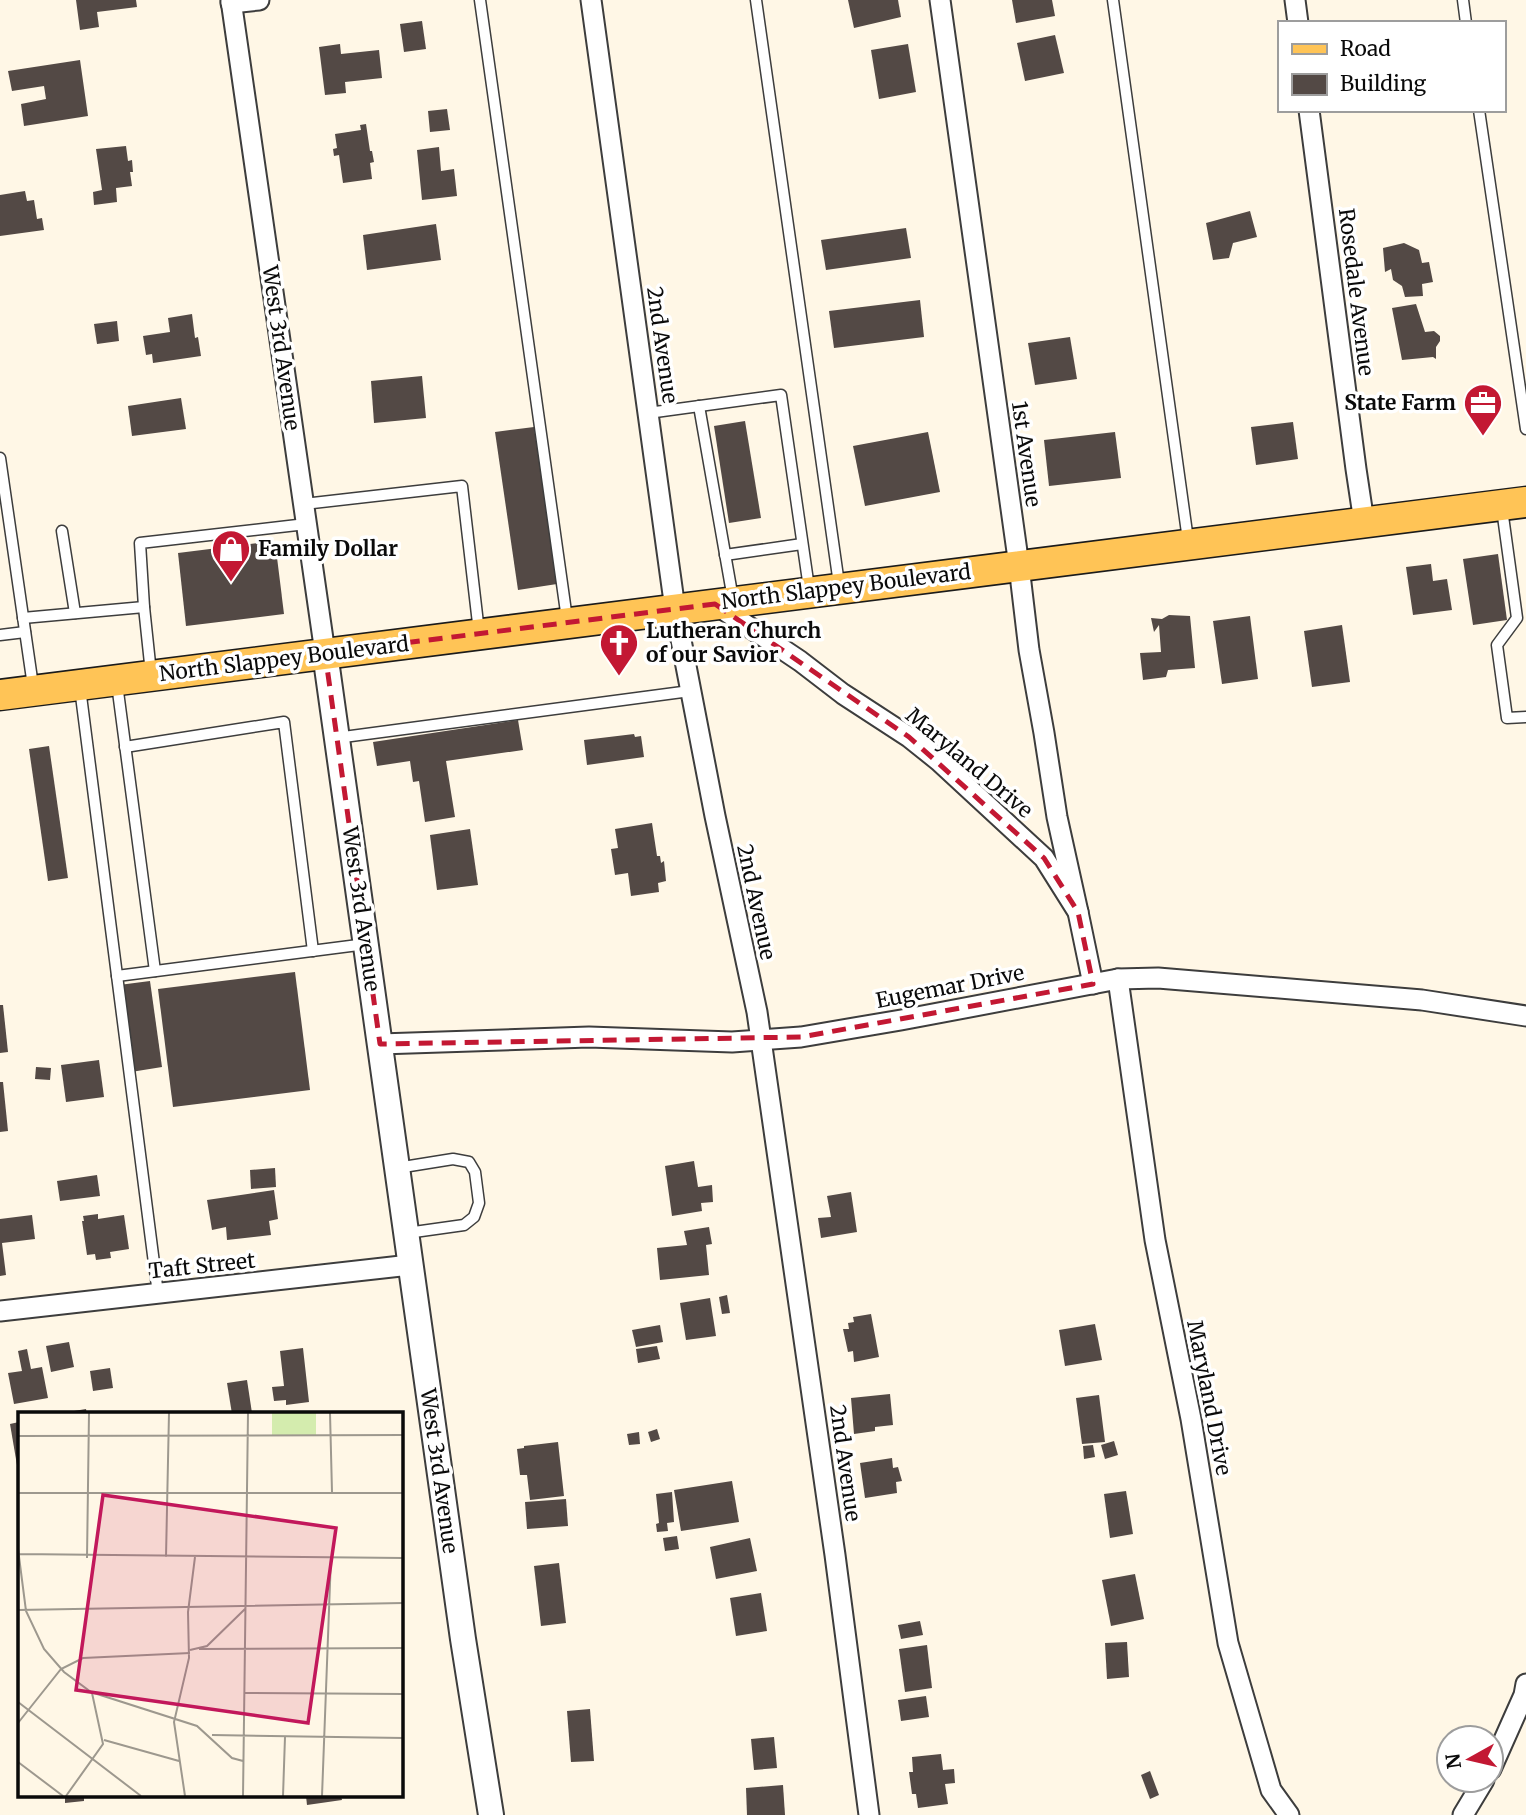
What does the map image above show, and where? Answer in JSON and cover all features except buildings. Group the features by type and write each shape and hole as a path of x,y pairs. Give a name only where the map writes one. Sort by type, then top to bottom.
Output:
{"main road":[{"name":"North Slappey Boulevard","path":"0,695 1514,503"}],"street":[{"path":"231,2 259,0"},
{"name":"2nd Avenue","path":"592,0 675,609 757,1012 835,1555 869,1815"},
{"name":"1st Avenue","path":"940,0 1029,650 1057,817 1078,912"},
{"path":"1295,0 1298,21"},
{"name":"West 3rd Avenue","path":"231,2 463,1639 491,1815"},
{"name":"Rosedale Avenue","path":"1310,112 1364,522"},
{"name":"Maryland Drive","path":"724,603 843,694 909,737 939,761 1044,858 1078,912 1093,984"},
{"name":"Eugemar Drive","path":"380,1044 589,1037 732,1042 801,1037 1118,979 1158,978 1410,999 1526,1016"},
{"name":"Maryland Drive","path":"1118,979 1155,1240 1191,1419 1228,1643 1271,1790 1289,1815"},
{"name":"Taft Street","path":"0,1311 410,1265"},
{"path":"1505,1738 1526,1686"},
{"path":"1464,1815 1476,1794"}],"lane":[{"path":"480,0 567,623"},
{"path":"756,0 840,588"},
{"path":"1113,0 1188,544"},
{"path":"1463,0 1466,21"},
{"path":"1479,112 1526,429"},
{"path":"648,413 780,395 810,592"},
{"path":"699,406 725,555 724,603"},
{"path":"0,458 33,690"},
{"path":"151,675 140,543 463,486 479,634"},
{"path":"1514,503 1517,618 1497,645 1507,718 1526,717"},
{"path":"62,531 75,613"},
{"path":"725,555 802,544"},
{"path":"23,618 144,607"},
{"path":"0,635 25,632"},
{"path":"116,680 155,971"},
{"path":"79,684 158,1294"},
{"path":"336,738 690,691"},
{"path":"125,747 284,722 313,951"},
{"path":"117,976 366,944"},
{"path":"397,1168 453,1159 468,1162 475,1172 479,1203 474,1217 464,1225 406,1233"}],"highlighted area":[{"path":"715,604 909,737 1044,858 1078,912 1093,984 801,1037 380,1044 325,653"}],"place":[{"name":"State Farm","path":"1483,437"},
{"name":"Family Dollar","path":"231,583"},
{"name":"Lutheran Church of our Savior","path":"619,677"}]}
